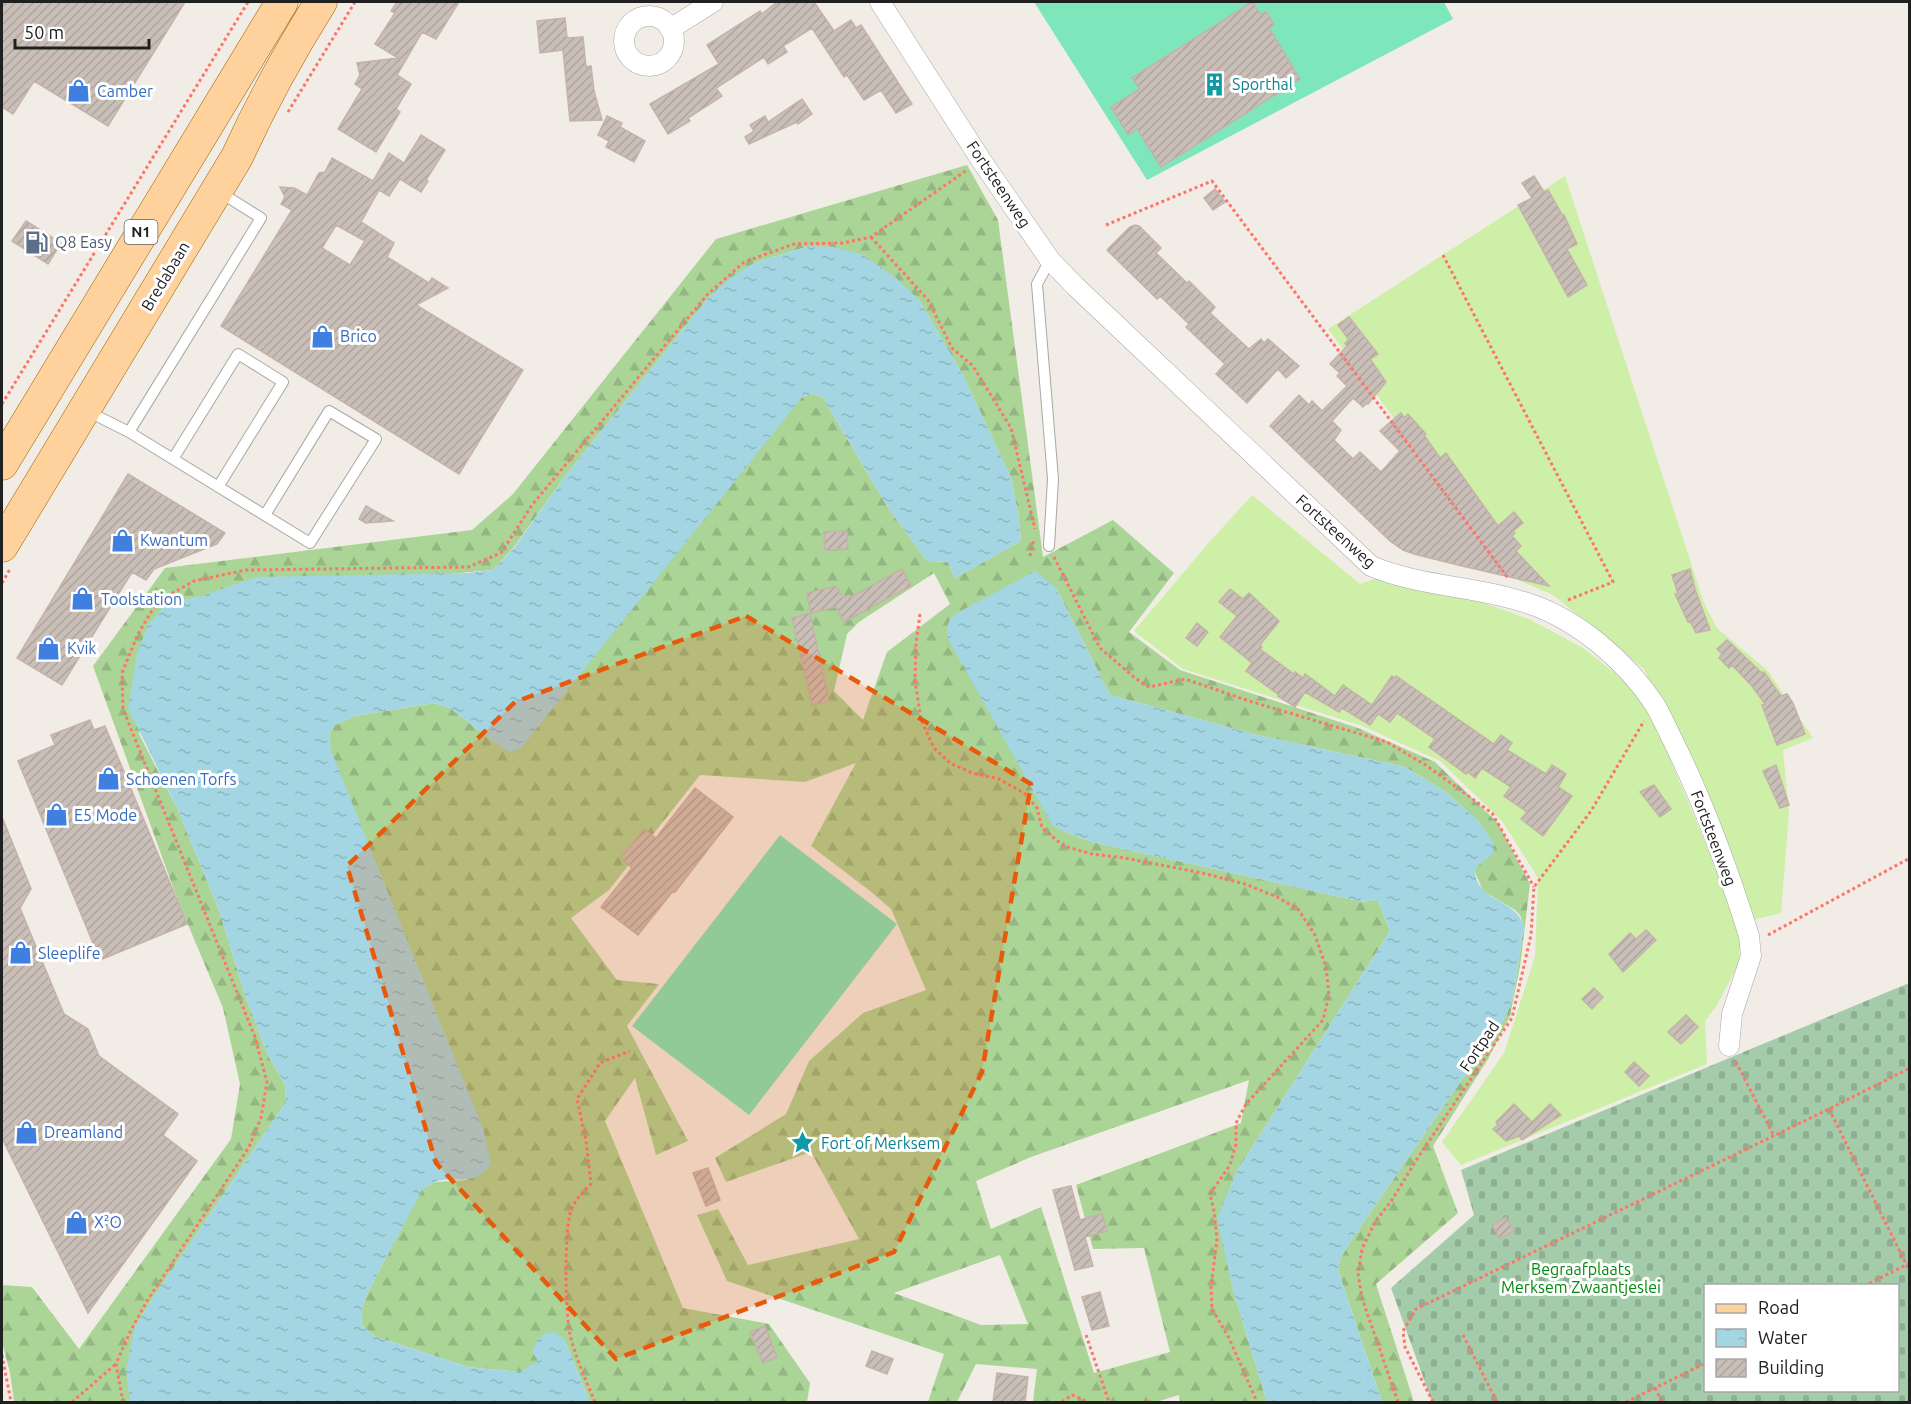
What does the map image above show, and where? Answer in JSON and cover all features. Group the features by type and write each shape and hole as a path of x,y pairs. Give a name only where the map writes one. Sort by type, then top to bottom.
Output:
{"main road":[{"name":"N1","path":"2,464 282,2"},
{"name":"Bredabaan","path":"2,546 237,157 256,113 321,2"},
{"path":"146,224 156,217 166,215 175,218 185,232 179,252"}],"street":[{"path":"670,29 713,2"},
{"name":"Fortsteenweg","path":"880,2 981,160 1050,260 1371,566 1389,574 1521,601 1544,610 1578,628 1601,645 1634,678 1654,704 1704,808 1749,936 1751,956 1732,1014 1729,1046"}],"lane":[{"path":"129,432 261,218 217,191"},
{"path":"1049,546 1053,479 1037,284 1050,260"},
{"path":"173,459 238,354 283,382 218,487"},
{"path":"84,409 129,432 310,543 376,439 329,411 265,515"}],"path":[{"path":"2,404 248,2"},
{"path":"72,1402 116,1364 147,1301 249,1147 261,1118 267,1082 255,1037 123,709 122,673 138,634 157,602 194,581 246,570 468,567 501,553 532,505 707,295 744,262 794,244 843,243 871,237 981,160"},
{"path":"1106,225 1212,181 1508,578 1521,601"},
{"path":"871,237 928,300 952,348 973,366 1011,428 1035,532 1030,556"},
{"path":"1443,255 1613,582 1544,610"},
{"path":"1049,546 1100,648 1135,678 1149,687 1185,679 1249,701 1387,741 1427,766 1492,813 1534,887 1591,811 1654,704"},
{"path":"921,614 915,668 921,720 934,748 950,763 972,773 999,779 1024,793 1037,808 1042,828 1064,846 1092,855 1125,858 1245,884 1277,897 1298,909 1315,935 1326,967 1329,995 1323,1020 1246,1104 1236,1123 1236,1144 1230,1165 1210,1194 1217,1239 1210,1288 1212,1309 1229,1338 1257,1402"},
{"path":"1749,936 1765,937 1910,858"},
{"name":"Fortpad","path":"1398,1402 1362,1298 1358,1273 1362,1249 1375,1222 1392,1200 1512,1018 1531,935 1534,887"},
{"path":"1729,1046 1774,1136"},
{"path":"595,1402 569,1330 567,1236 571,1210 581,1194 591,1184 586,1141 577,1099 600,1063 630,1051"},
{"path":"1433,1402 1405,1347 1403,1331 1416,1309 1910,1068"},
{"path":"1829,1109 1910,1272"},
{"path":"1868,1284 1908,1264"},
{"path":"1086,1335 1109,1402"},
{"path":"1463,1335 1497,1402"},
{"path":"2,1355 11,1402"},
{"path":"116,1364 123,1402"},
{"path":"1626,1402 1704,1364"},
{"path":"1655,1388 1662,1402"},
{"path":"1062,1402 1072,1395 1088,1402"}],"highlighted area":[{"path":"746,616 1031,784 982,1072 894,1252 616,1359 436,1163 347,866 515,702"}],"green space":[{"path":"1034,2 1444,2 1453,19 1147,180"},
{"path":"967,165 998,220 1043,557 1113,520 1174,573 1129,632 1180,670 1358,728 1435,762 1498,823 1530,884 1520,967 1510,1016 1488,1059 1433,1146 1458,1213 1376,1284 1414,1402 1382,1402 1338,1270 1340,1259 1352,1239 1506,1016 1513,997 1524,926 1520,915 1515,910 1483,891 1475,872 1480,823 1446,792 1405,767 1257,735 1110,695 1056,588 1065,832 1092,842 1363,902 1377,899 1390,931 1237,1171 1218,1218 1233,1290 1267,1402 1180,1402 1179,1395 1156,1402 1033,1402 1037,1369 976,1364 957,1402 928,1402 944,1354 727,1281 697,1215 718,1209 748,1265 859,1239 811,1152 726,1182 715,1158 786,1114 809,1061 863,1013 926,990 891,909 811,846 856,763 805,782 700,775 609,890 571,918 617,980 659,984 627,1026 688,1141 656,1155 635,1078 605,1121 683,1308 769,1324 810,1383 807,1402 590,1402 564,1339 539,1361 520,1372 468,1367 374,1336 362,1325 361,1311 369,1290 422,1189 435,1182 468,1180 330,748 329,735 335,725 355,716 434,703 450,708 495,743 803,396 814,394 823,398 887,506 927,561 948,562 955,578 1021,541 1011,478 963,375 919,300 809,246 754,263 709,297 566,475 514,547 493,570 199,597 166,604 139,734 178,810 219,910 245,995 268,1055 285,1085 286,1102 135,1327 130,1402 14,1402 2,1342 2,1285 32,1287 79,1349 231,1139 240,1084 223,1008 178,901 93,666 165,568 472,530 513,494 716,239","holes":["934,573 950,604 887,652 863,720 834,691 847,634 859,622","1249,1080 1241,1123 1076,1185 1093,1249 1144,1248 1170,1352 1094,1373 1041,1207 991,1229 976,1181 1031,1157","1000,1255 1028,1324 981,1325 894,1293"]},
{"path":"1565,176 1704,603 1717,628 1768,671 1813,738 1783,750 1789,813 1781,913 1752,920 1703,794 1644,669 1553,595 1511,577 1328,329"},
{"path":"1252,495 1360,584 1380,577 1470,598 1529,619 1583,648 1615,673 1647,705 1742,929 1738,965 1717,1005 1705,1021 1707,1064 1461,1165 1442,1142 1504,1053 1535,956 1538,878 1502,821 1440,761 1362,726 1183,669 1134,631"},
{"path":"780,835 897,924 749,1115 632,1026"},
{"name":"Begraafplaats Merksem Zwaantjeslei","path":"1909,983 1909,1402 1432,1402 1391,1288 1474,1215 1461,1170"}],"water":[{"path":"809,246 833,247 861,254 895,277 919,300 963,375 1011,478 1021,541 955,578 948,562 927,561 887,506 823,398 814,394 803,396 521,748 510,752 450,708 434,703 355,716 335,725 329,735 330,748 483,1129 491,1164 478,1176 434,1182 422,1190 369,1290 361,1311 362,1325 374,1336 468,1367 520,1372 538,1361 532,1351 537,1340 546,1333 554,1332 564,1339 590,1402 130,1402 126,1369 135,1327 286,1102 285,1085 268,1055 245,995 219,910 178,810 128,708 137,654 148,625 166,604 199,597 256,577 469,573 493,570 514,548 566,475 709,297 730,278 754,263"},
{"path":"1035,571 1056,588 1110,695 1257,735 1405,767 1446,792 1480,823 1494,843 1493,854 1475,868 1476,879 1488,894 1513,910 1520,917 1524,926 1513,997 1506,1016 1340,1259 1338,1270 1382,1402 1267,1402 1233,1290 1217,1218 1237,1171 1390,931 1377,899 1363,902 1092,842 1053,826 948,639 947,631 955,614"}],"building":[{"path":"2,2 185,2 108,126 34,81 13,114 2,107"},
{"path":"397,2 459,2 436,39 422,32 397,75 411,84 396,109 400,112 376,152 338,129 362,89 355,84 360,75 357,63 398,58 375,44 395,13 391,11"},
{"path":"777,2 814,2 834,31 851,20 856,28 861,25 912,104 896,113 881,90 864,100 847,75 844,77 812,28 783,46 787,52 768,64 764,57 716,88 722,96 688,118 690,121 668,134 650,104 719,64 707,45 760,11 762,14"},
{"name":"Sporthal","path":"1252,2 1261,15 1266,11 1274,25 1269,28 1300,79 1161,167 1137,129 1128,135 1111,107 1140,89 1132,78"},
{"path":"565,18 567,38 583,37 586,67 591,66 594,91 602,120 570,121 563,50 540,53 537,21"},
{"path":"802,99 812,114 798,124 797,122 749,144 745,137 754,131 750,125 765,116 768,122"},
{"path":"607,116 622,123 620,127 645,141 634,162 606,147 609,141 598,135"},
{"path":"421,135 445,150 421,192 400,179 389,196 379,190 361,222 394,243 387,257 429,283 432,278 448,288 416,305 523,370 459,474 221,326 292,210 281,204 285,197 280,187 294,188 307,195 319,173 325,172 332,158 373,181 389,153 404,163","holes":["336,225 365,241 350,265 322,248"]},
{"path":"1534,176 1544,192 1548,190 1564,215 1577,244 1567,249 1587,285 1568,297 1518,205 1532,198 1522,183"},
{"path":"1215,189 1225,202 1213,210 1204,198"},
{"name":"Q8 Easy","path":"26,221 61,243 48,264 12,241"},
{"path":"1139,226 1161,248 1156,253 1215,307 1210,313 1249,349 1261,339 1264,343 1268,339 1299,366 1286,378 1278,369 1247,403 1216,374 1225,364 1186,327 1189,324 1160,296 1157,299 1107,250 1130,227"},
{"path":"1349,317 1378,354 1370,359 1386,382 1368,404 1363,407 1353,398 1332,421 1341,430 1334,440 1353,459 1360,452 1381,472 1400,451 1380,431 1401,413 1404,418 1408,414 1426,434 1424,435 1440,458 1446,453 1498,526 1514,512 1523,523 1513,531 1515,533 1512,536 1521,546 1516,551 1549,586 1403,550 1390,541 1270,426 1299,395 1309,405 1312,401 1322,411 1347,386 1337,376 1340,373 1330,364 1347,346 1345,343 1349,340 1338,325"},
{"path":"128,474 225,533 217,544 154,569 146,580 132,572 62,685 17,658"},
{"path":"366,506 393,521 366,523 359,519"},
{"path":"847,531 848,549 825,550 824,532"},
{"path":"902,569 911,586 844,622 836,607 811,613 807,593 836,586 843,598 849,595 851,597"},
{"path":"1690,569 1710,630 1696,633 1690,621 1688,622 1675,594 1678,594 1672,575"},
{"path":"1230,589 1243,599 1249,593 1279,621 1260,645 1262,647 1260,649 1294,674 1295,672 1303,678 1305,674 1335,696 1343,685 1372,705 1392,676 1394,678 1396,676 1494,744 1501,735 1512,743 1507,750 1546,774 1552,765 1566,774 1558,787 1572,796 1543,836 1521,819 1527,812 1504,796 1511,787 1482,768 1475,778 1468,772 1466,774 1429,747 1435,739 1397,713 1390,722 1378,714 1370,725 1342,708 1339,712 1305,692 1295,707 1246,671 1252,663 1220,637 1237,616 1219,602"},
{"path":"810,613 829,701 812,705 792,618"},
{"path":"1197,623 1208,632 1197,646 1186,638"},
{"path":"1727,640 1762,673 1764,672 1781,696 1787,694 1805,734 1777,745 1762,705 1765,704 1732,665 1729,668 1719,658 1722,654 1717,649"},
{"path":"90,720 94,730 105,726 187,924 100,960 18,761 55,745 51,735"},
{"path":"1776,765 1789,805 1780,808 1763,771"},
{"path":"1654,785 1671,809 1660,817 1640,792"},
{"path":"695,788 733,817 675,892 673,891 638,935 601,907 632,868 621,858 644,829 656,838"},
{"path":"2,817 31,889 20,908 64,1014 88,1029 99,1056 178,1114 163,1135 197,1161 88,1313 2,1138"},
{"path":"1646,930 1656,940 1623,972 1609,954 1630,933 1636,939"},
{"path":"1594,988 1603,997 1592,1009 1582,999"},
{"path":"1686,1015 1698,1027 1681,1044 1668,1032"},
{"path":"1634,1062 1649,1076 1639,1086 1625,1072"},
{"path":"1514,1104 1532,1122 1550,1104 1561,1115 1522,1140 1519,1136 1506,1141 1493,1129 1498,1125 1496,1122"},
{"path":"708,1168 720,1200 706,1206 693,1173"},
{"path":"1071,1186 1080,1220 1102,1214 1107,1231 1085,1237 1093,1266 1075,1270 1053,1190"},
{"path":"1506,1217 1514,1231 1500,1239 1492,1225"},
{"path":"1100,1292 1109,1326 1092,1330 1082,1297"},
{"path":"765,1326 777,1357 763,1363 750,1332"},
{"path":"872,1351 893,1359 887,1374 866,1366"},
{"path":"997,1373 1028,1377 1025,1402 993,1402"}],"place":[{"name":"Sporthal","path":"1214,84"},
{"name":"Camber","path":"79,91"},
{"name":"Q8 Easy","path":"37,242"},
{"name":"Brico","path":"322,336"},
{"name":"Kwantum","path":"122,540"},
{"name":"Toolstation","path":"83,599"},
{"name":"Kvik","path":"49,648"},
{"name":"Schoenen Torfs","path":"108,779"},
{"name":"E5 Mode","path":"56,815"},
{"name":"Sleeplife","path":"20,953"},
{"name":"Dreamland","path":"26,1132"},
{"name":"Fort of Merksem","path":"803,1143"},
{"name":"X²O","path":"76,1222"}]}
